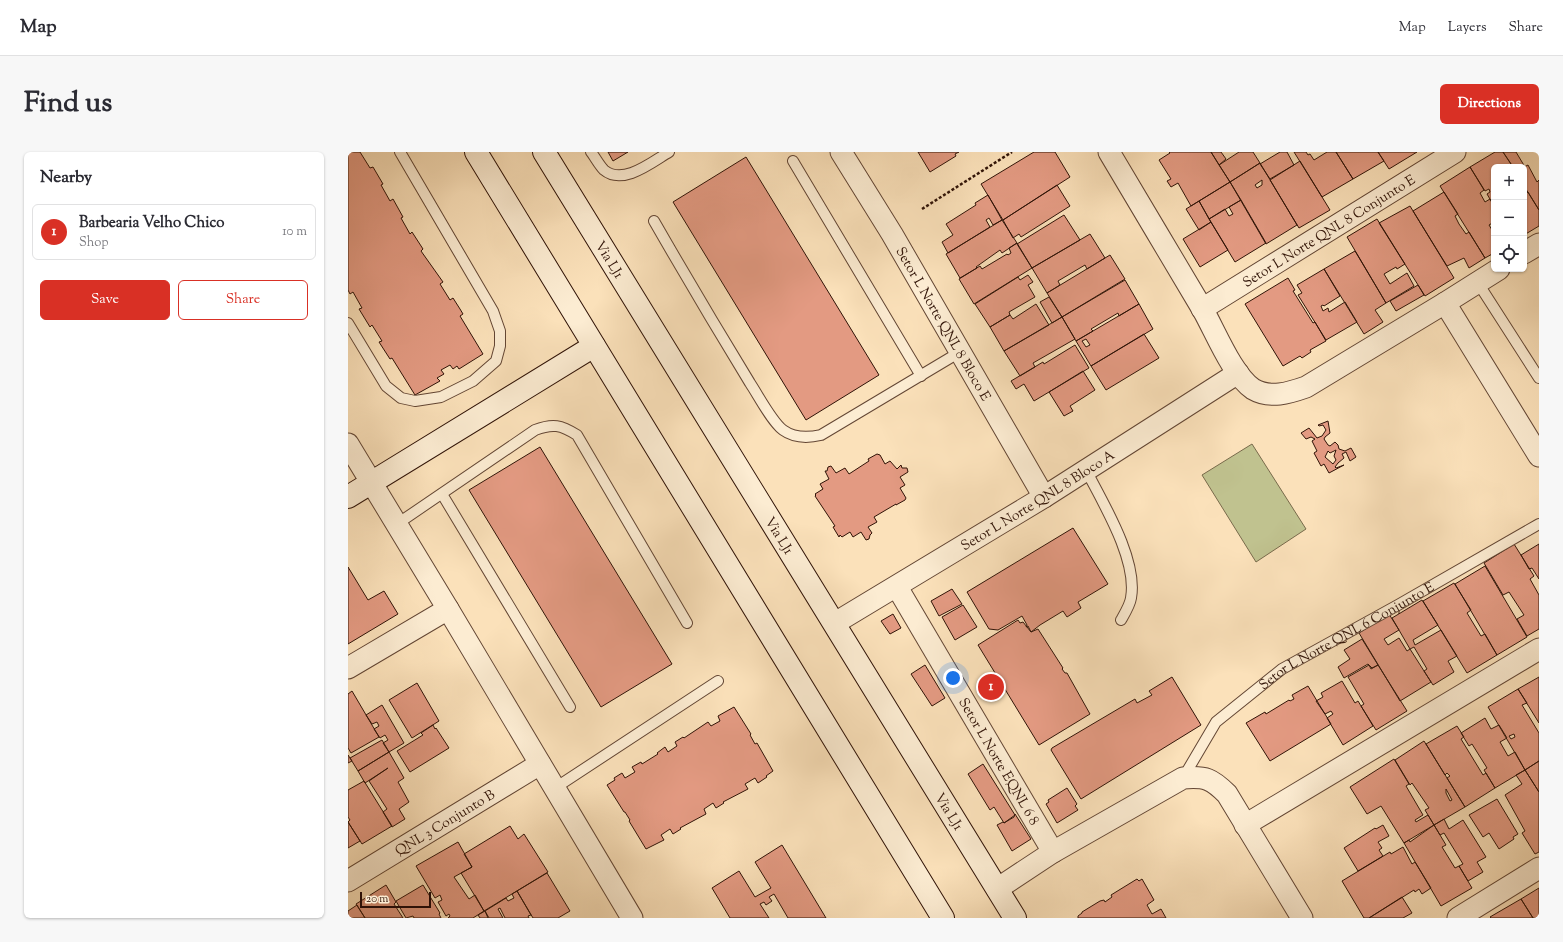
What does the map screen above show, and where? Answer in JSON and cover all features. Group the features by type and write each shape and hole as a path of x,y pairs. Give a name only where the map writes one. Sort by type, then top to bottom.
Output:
{"main road":[{"path":"476,152 943,918"},
{"name":"Via LJ1","path":"544,152 1015,918"},
{"path":"348,497 594,346"}],"street":[{"name":"Setor L Norte QNL 8 Bloco E","path":"841,152 892,234 1044,497"},
{"path":"1109,152 1238,373 1253,389 1269,394 1288,393 1306,387 1494,272"},
{"name":"Setor L Norte QNL 8 Conjunto E","path":"1202,309 1455,152"},
{"path":"1527,251 1539,244"},
{"path":"1445,303 1539,456"},
{"name":"Setor L Norte QNL 8 Bloco A","path":"835,623 1044,497 1238,373"},
{"path":"348,444 448,608 632,918"},
{"name":"Setor L Norte EQNL 6 8","path":"897,587 1053,852"},
{"path":"348,668 448,608"},
{"path":"1245,825 1539,649"},
{"name":"QNL 3 Conjunto B","path":"348,881 540,764"},
{"path":"997,889 1053,852 1183,778 1198,776 1215,782 1227,794 1299,917"},
{"path":"1458,918 1539,868"}],"lane":[{"path":"348,323 386,386 401,398 415,401 441,397 473,381 496,361 500,346 500,331 493,311 400,152"},
{"path":"591,152 604,170 616,176 631,173 669,152"},
{"path":"793,161 921,376"},
{"path":"654,221 716,327 771,415 783,430 799,437 811,438 821,435 960,352"},
{"path":"1478,283 1539,378"},
{"path":"397,524 535,430 546,426 558,426 568,429 577,435 687,622"},
{"path":"1086,470 1121,541 1132,575 1131,598 1121,620"},
{"path":"442,494 570,707"},
{"name":"Setor L Norte QNL 6 Conjunto E","path":"1183,778 1216,722 1282,669 1398,605 1539,524"},
{"path":"555,788 718,682"}],"path":[{"path":"922,210 1012,152"}],"green space":[{"path":"1252,444 1306,529 1256,562 1202,475"}],"building":[{"path":"348,152 360,152 370,168 373,167 383,184 381,185 390,201 393,199 403,217 401,218 410,234 412,232 423,249 421,251 443,282 440,284 450,300 453,298 463,314 460,316 483,354 459,369 457,366 453,369 450,365 441,370 444,374 437,378 440,381 415,395 392,358 390,359 379,342 382,341 372,325 370,327 359,309 362,308 353,292 350,294 348,290"},
{"path":"608,152 628,152 613,161"},
{"path":"918,152 959,152 955,154 956,156 930,172"},
{"path":"1034,152 1055,152 1070,177 1003,220 981,184"},
{"path":"1169,152 1211,152 1230,182 1191,206 1178,183 1171,187 1167,181 1171,179 1159,160 1170,153"},
{"path":"1211,152 1221,152 1226,159 1219,165"},
{"path":"1239,152 1253,152 1260,163 1230,182 1219,165"},
{"path":"1280,152 1287,152 1294,165 1270,179 1260,164"},
{"path":"1294,152 1306,152 1308,155 1310,154 1314,160 1327,152 1336,152 1353,179 1322,197"},
{"path":"1336,152 1378,152 1384,161 1353,179"},
{"path":"1378,152 1417,152 1389,169"},
{"path":"1495,152 1503,152 1511,164 1491,164 1491,201 1487,194 1490,192 1489,189 1485,191 1470,167"},
{"path":"1503,152 1516,152 1523,164 1511,164"},
{"path":"746,157 879,375 806,420 673,202"},
{"path":"1300,161 1330,210 1299,228 1270,180"},
{"path":"1260,163 1297,225 1266,244 1230,182","holes":["1262,180 1262,185 1257,188 1255,185"]},
{"path":"1527,166 1537,182 1539,180 1539,210 1527,191"},
{"path":"1470,167 1484,190 1480,193 1485,202 1490,199 1491,201 1491,224 1489,225 1491,228 1491,255 1485,258 1440,186"},
{"path":"1230,182 1241,200 1209,219 1199,201"},
{"path":"1057,185 1070,206 1021,237 1019,234 1013,238 1003,220"},
{"path":"1444,192 1458,214 1455,216 1459,224 1466,234 1469,232 1485,258 1469,268 1464,258 1447,266 1413,211"},
{"path":"1528,192 1539,210 1539,226 1527,233 1527,200"},
{"path":"988,195 1002,220 993,225 989,218 986,220 990,227 948,253 942,242 953,235 946,224 976,205 975,203"},
{"path":"1241,200 1266,243 1235,262 1209,219 1225,209 1229,216 1233,214 1229,207"},
{"path":"1199,201 1211,222 1199,230 1186,209"},
{"path":"1410,206 1454,278 1425,296 1379,223"},
{"path":"1064,215 1080,240 1032,268 1017,244"},
{"path":"1377,219 1405,264 1384,274 1390,284 1407,273 1414,286 1386,303 1347,237"},
{"path":"1002,220 1017,243 1002,253 1000,250 976,267 977,268 960,278 946,254"},
{"path":"1211,222 1228,250 1200,267 1183,239"},
{"path":"1090,234 1105,258 1087,269 1085,265 1058,281 1060,285 1047,293 1032,268"},
{"path":"1017,243 1032,268 974,304 959,279 980,266 982,269 1007,254 1008,255 1011,253 1009,248"},
{"path":"1355,251 1386,303 1375,310 1383,322 1364,334 1324,269"},
{"path":"1110,255 1125,279 1062,317 1047,293"},
{"path":"1324,269 1340,296 1324,306 1321,306 1323,311 1328,308 1329,312 1345,302 1357,322 1326,340 1298,295 1302,293 1297,285"},
{"path":"1028,275 1033,282 1028,285 1035,297 1009,312 1010,315 990,327 975,304 1018,277 1020,280"},
{"path":"1288,278 1295,290 1293,291 1313,323 1315,322 1326,341 1310,350 1311,352 1302,358 1300,356 1283,366 1245,304"},
{"path":"1125,280 1139,304 1119,316 1118,313 1091,329 1093,331 1076,341 1062,317"},
{"path":"1418,285 1424,295 1396,311 1390,301"},
{"path":"1049,297 1062,317 1052,323 1040,302"},
{"path":"1036,304 1049,325 1004,351 990,327 1010,315 1013,319"},
{"path":"1139,304 1153,329 1091,366 1076,341","holes":["1086,339 1090,345 1086,347 1082,341"]},
{"path":"1062,317 1075,339 1033,363 1035,367 1020,376 1004,351"},
{"path":"1144,334 1159,358 1106,390 1091,366"},
{"path":"1075,345 1089,368 1034,401 1024,384 1016,389 1011,381 1043,362 1044,364"},
{"path":"1083,371 1095,390 1070,406 1073,411 1064,416 1049,392"},
{"path":"1328,421 1330,433 1324,439 1328,445 1330,446 1335,442 1339,449 1345,451 1351,448 1356,457 1350,461 1346,452 1342,454 1344,458 1335,467 1344,465 1329,473 1324,464 1321,466 1314,453 1317,451 1312,441 1315,439 1311,437 1306,439 1301,433 1309,428 1317,438 1322,436 1326,430 1323,425 1318,425","holes":["1336,450 1334,456 1336,460 1333,464 1325,457 1328,451 1330,453"]},
{"path":"540,447 672,664 601,707 469,490"},
{"path":"877,454 880,455 885,464 890,461 897,469 901,465 902,468 907,468 908,472 900,477 905,485 900,488 906,498 905,500 874,517 877,522 868,527 872,533 869,539 866,540 861,532 853,537 850,532 842,537 840,535 839,537 833,527 835,526 815,496 815,494 823,489 820,484 829,479 825,471 827,471 828,467 831,466 836,473 845,468 849,474"},
{"path":"1073,528 1108,584 1078,602 1081,608 1067,617 1063,611 1031,632 1028,626 1026,627 1027,625 1022,616 998,630 989,629 967,592"},
{"path":"1514,544 1534,576 1530,579 1539,595 1539,629 1527,636 1517,619 1524,615 1509,592 1503,595 1484,563"},
{"path":"1539,544 1539,579 1532,568 1529,569 1521,555"},
{"path":"1485,566 1527,637 1497,655 1455,584"},
{"path":"348,567 368,600 384,591 398,614 348,644"},
{"path":"1454,583 1471,610 1467,613 1481,636 1485,634 1497,655 1467,673 1423,601"},
{"path":"952,589 962,604 939,616 931,601"},
{"path":"1422,600 1438,625 1413,640 1415,645 1441,630 1457,656 1448,661 1454,672 1433,685 1424,671 1427,669 1414,647 1410,649 1392,618"},
{"path":"963,605 977,627 955,640 942,617"},
{"path":"893,614 901,628 890,634 881,621"},
{"path":"1389,614 1399,630 1384,639 1388,645 1399,638 1407,651 1410,649 1431,682 1400,701 1359,633"},
{"path":"1018,620 1020,623 1023,622 1031,632 1038,629 1063,668 1062,669 1065,673 1067,673 1090,714 1039,745 978,645"},
{"path":"1362,639 1378,665 1372,668 1368,664 1344,678 1338,667 1350,659 1344,650"},
{"path":"925,665 945,698 932,706 911,674"},
{"path":"1369,665 1371,669 1378,665 1407,711 1376,730 1361,706 1364,704 1348,677"},
{"path":"1172,677 1201,725 1081,799 1051,750 1052,748 1135,699 1137,703 1152,695 1149,691"},
{"path":"1539,677 1539,723 1518,689"},
{"path":"1342,681 1355,703 1358,701 1373,726 1343,745 1327,718 1333,714 1331,711 1325,714 1316,701 1323,697 1321,693"},
{"path":"417,683 439,721 412,738 389,700"},
{"path":"1308,686 1331,724 1270,761 1246,723 1265,712 1266,714 1289,700 1294,699 1292,695"},
{"path":"1518,689 1527,703 1522,705 1539,733 1539,761 1525,770 1488,707","holes":["1514,734 1515,737 1511,739 1509,736"]},
{"path":"352,691 379,737 351,753 348,748 348,694"},
{"path":"382,705 404,743 389,752 383,743 388,740 385,735 380,738 374,729 379,726 377,722 372,724 366,715"},
{"path":"734,707 751,734 750,735 755,744 757,743 773,771 758,783 755,778 745,784 748,789 723,802 724,803 716,808 713,803 704,809 706,814 680,828 681,829 673,834 670,829 661,835 664,840 646,849 629,821 630,820 607,785 622,773 625,778 635,772 632,767 641,762 642,764 658,754 657,753 665,747 668,752 677,746 675,742 683,737 684,738 708,722 711,726 720,721 718,716"},
{"path":"1485,718 1491,729 1499,725 1507,738 1500,742 1508,756 1515,752 1525,770 1495,788 1484,770 1487,768 1472,744 1469,746 1461,733"},
{"path":"433,725 449,748 410,772 397,751 423,735 421,733"},
{"path":"1457,726 1464,737 1461,739 1483,775 1486,773 1495,788 1465,807 1447,778 1450,776 1447,773 1445,775 1426,744"},
{"path":"382,740 389,752 358,771 350,758"},
{"path":"1424,741 1465,807 1434,825 1425,810 1429,808 1412,783 1410,785 1395,760","holes":["1446,789 1452,800 1450,801 1446,793"]},
{"path":"389,752 404,778 398,782 409,802 399,809 405,819 392,827 383,812 387,809 369,781 388,768 365,783 358,771"},
{"path":"348,755 352,761 348,763"},
{"path":"1394,759 1409,784 1406,786 1423,815 1415,820 1416,822 1428,815 1434,825 1404,843 1381,806 1367,814 1350,787"},
{"path":"1539,761 1539,792 1525,770"},
{"path":"983,764 1015,815 1004,823 994,807 990,810 968,774"},
{"path":"1525,770 1539,792 1539,852 1535,854 1522,833 1525,831 1505,795 1522,784 1516,775"},
{"path":"364,781 392,826 362,844 348,822 350,820 348,817 348,790"},
{"path":"1067,788 1077,804 1075,806 1078,810 1057,823 1046,804 1049,802 1048,800"},
{"path":"1497,799 1518,834 1513,837 1514,839 1499,849 1489,833 1483,837 1469,815"},
{"path":"1015,814 1031,839 1012,851 997,825 1014,817"},
{"path":"1444,819 1449,829 1463,820 1486,857 1477,862 1483,872 1468,881 1459,866 1463,864 1444,833 1440,835 1434,825"},
{"path":"348,822 360,841 348,848"},
{"path":"1383,825 1389,836 1378,842 1382,848 1379,850 1383,856 1358,871 1344,848 1375,828 1376,829"},
{"path":"1434,825 1446,845 1442,847 1455,868 1459,866 1472,888 1441,906 1404,843 1409,840 1410,842"},
{"path":"510,826 518,839 524,834 548,872 484,911 461,873 472,867 464,854"},
{"path":"458,842 472,867 454,877 469,899 475,895 484,911 473,918 448,918 450,916 449,914 446,916 438,902 442,900 440,895 435,898 416,866"},
{"path":"782,845 826,918 788,918 774,894 769,897 772,901 766,905 764,902 760,904 769,918 730,918 712,888 739,871 755,897 771,888 755,862"},
{"path":"1403,847 1412,864 1415,862 1431,888 1422,894 1419,889 1415,892 1414,890 1369,918 1364,918 1342,881 1390,852 1391,854"},
{"path":"547,873 570,911 558,918 533,918 517,891"},
{"path":"1137,879 1139,881 1142,879 1154,900 1147,905 1152,914 1161,909 1166,918 1078,918 1082,912 1100,901 1104,900 1105,902 1112,897 1111,895"},
{"path":"386,885 396,902 394,904 403,918 365,918 356,904"},
{"path":"423,885 440,913 441,918 414,918 413,916 406,918 396,901"},
{"path":"1539,888 1539,918 1533,918 1521,899"},
{"path":"517,891 531,915 528,916 529,918 505,918 500,908 498,909 503,918 489,918 485,911 506,898 508,901 514,898 512,894"},
{"path":"1402,897 1412,913 1403,918 1369,918"},
{"path":"1521,899 1533,918 1490,917"},
{"path":"357,905 365,918 348,918 348,911"},
{"path":"485,911 488,918 480,918 478,915"}],"place":[{"name":"Barbearia Velho Chico","path":"991,687"}]}
